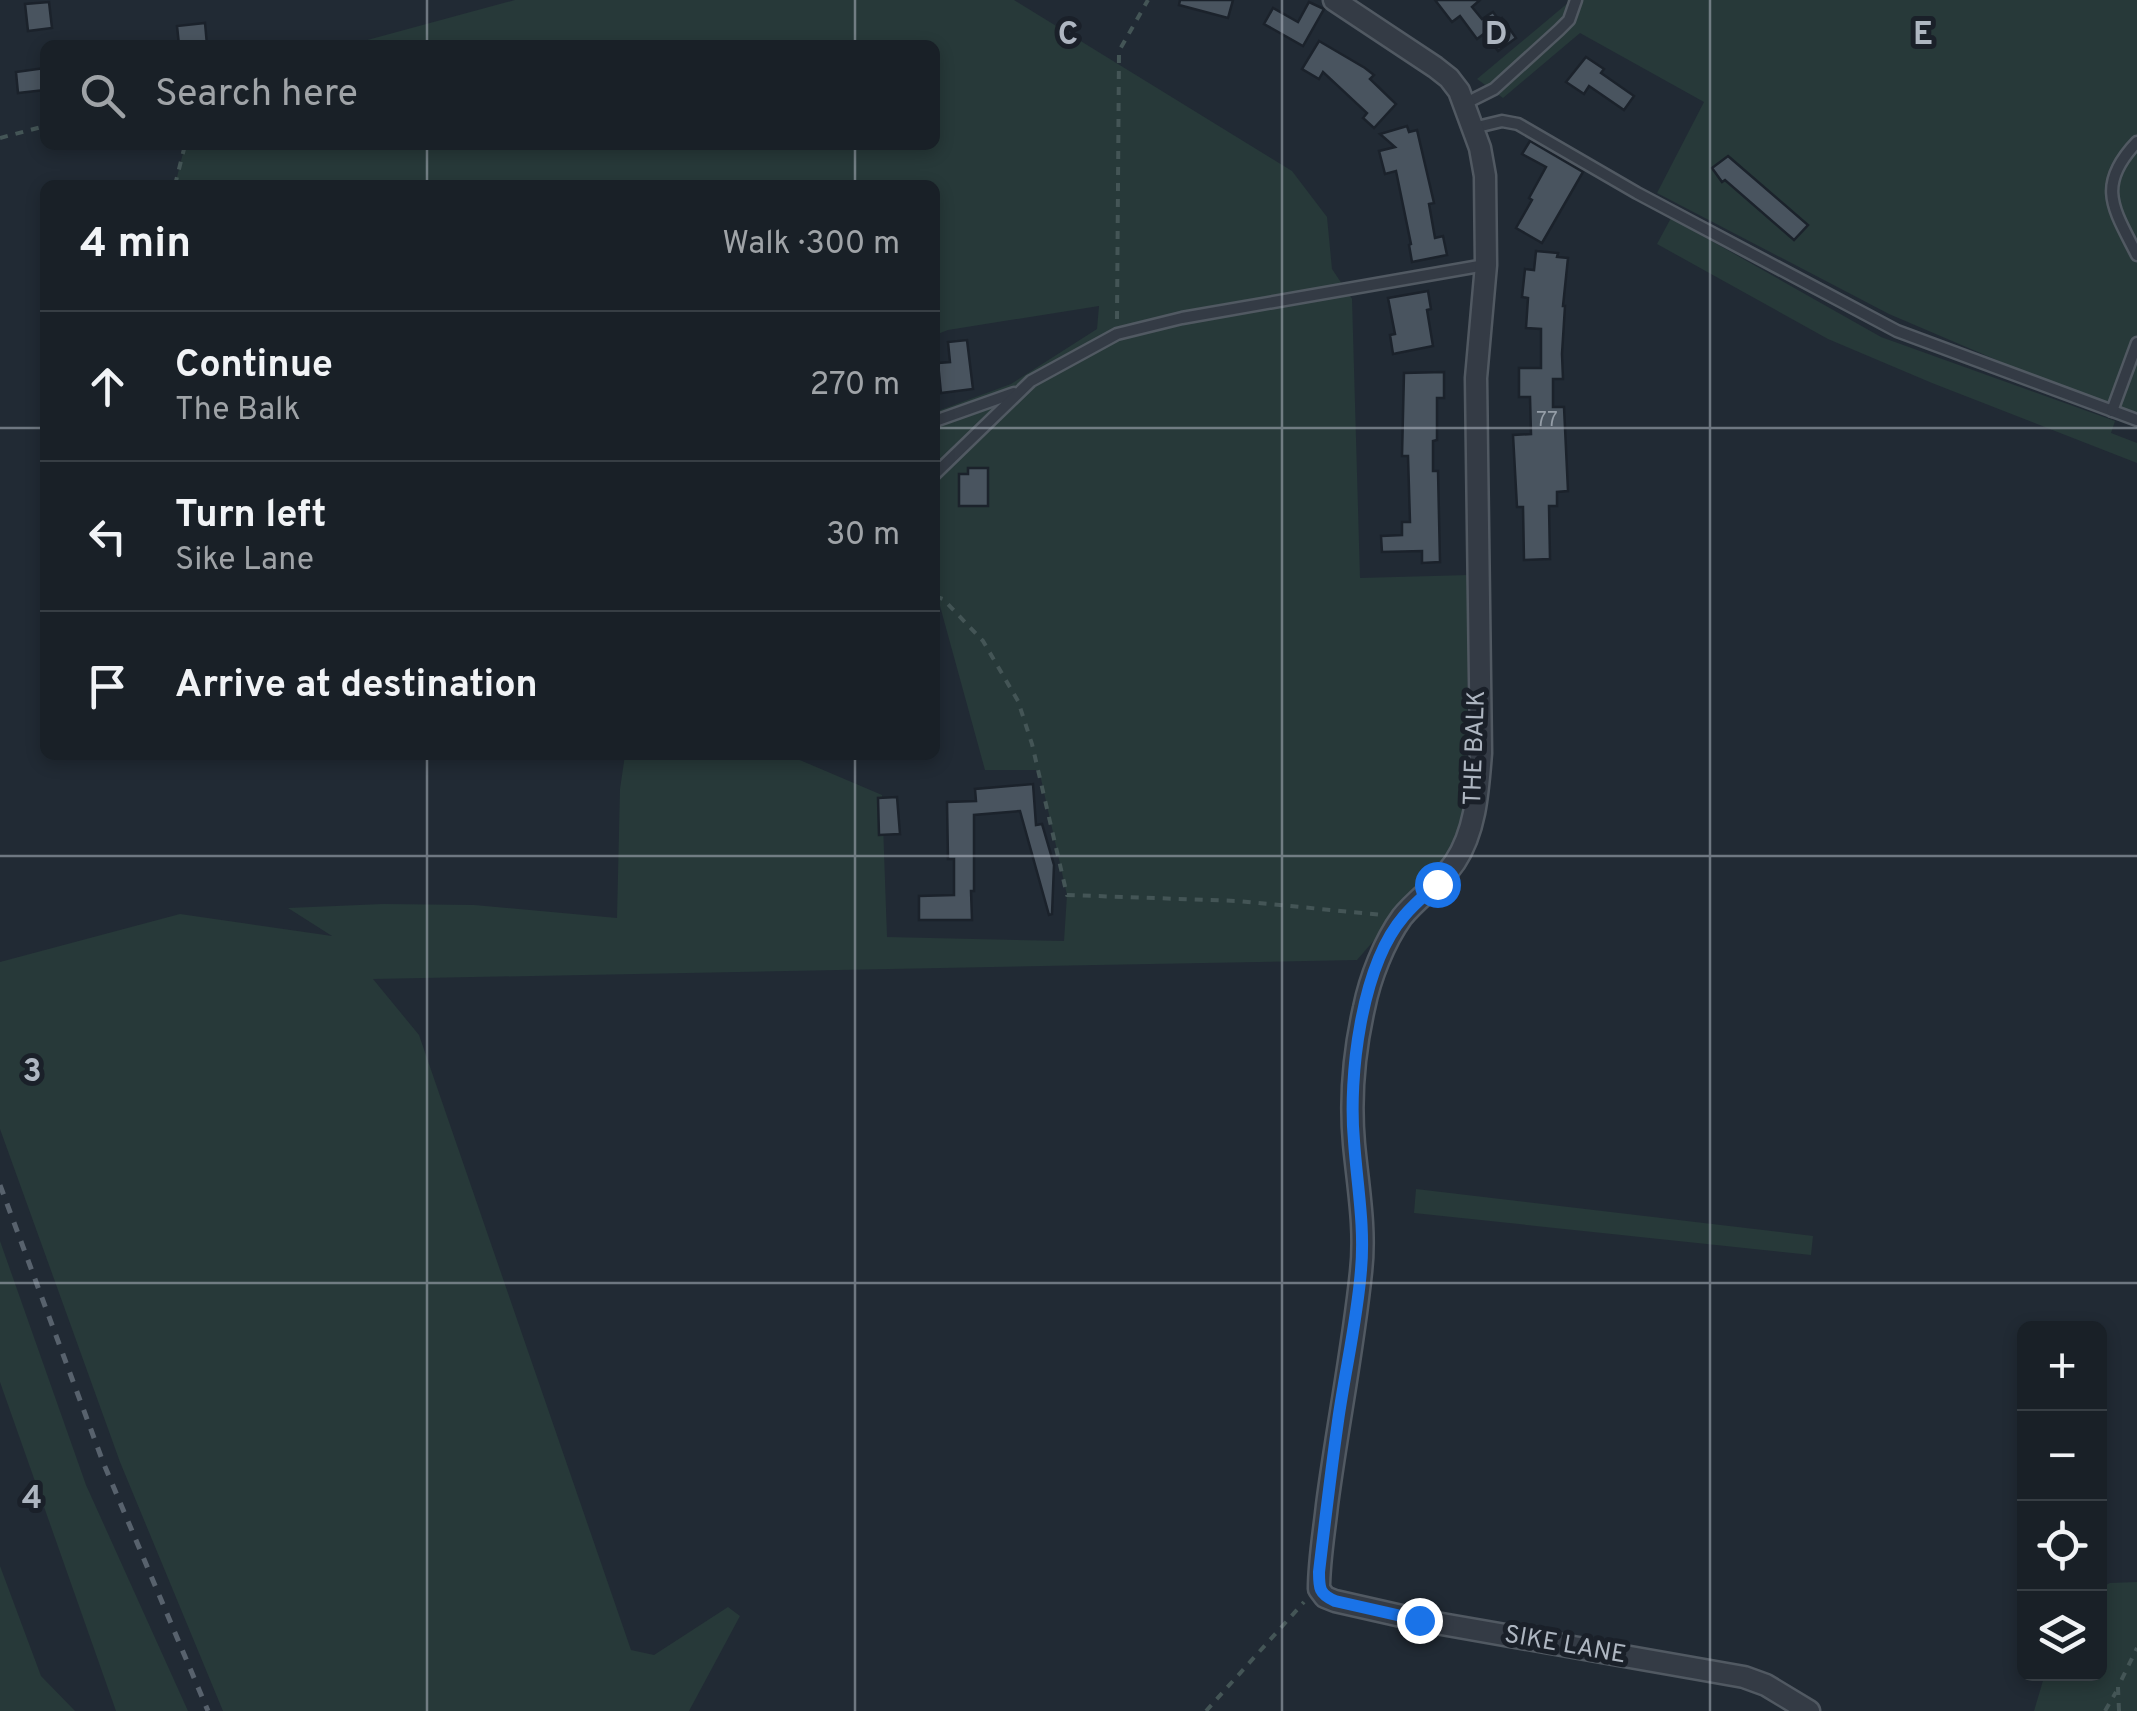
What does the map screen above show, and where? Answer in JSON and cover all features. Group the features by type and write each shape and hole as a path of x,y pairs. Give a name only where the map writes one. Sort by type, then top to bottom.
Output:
{"street":[{"name":"THE BALK","path":"1319,1588 1338,1422 1361,1272 1362,1209 1352,1101 1364,1005 1382,953 1402,917 1456,860 1475,812 1479,783 1476,378 1486,265 1485,176 1480,148 1459,90 1449,78 1334,0"},
{"name":"SIKE LANE","path":"1319,1588 1325,1597 1335,1601 1419,1620 1744,1678 1766,1685 1809,1711"}],"lane":[{"path":"1464,104 1494,89 1559,30 1569,20 1576,0"},
{"path":"1473,128 1502,121 1518,124 1637,193 1897,331 2137,420"},
{"path":"2137,142 2118,166 2112,202 2137,255"},
{"path":"940,469 1030,381 1117,334 1182,318 1486,265"},
{"path":"2112,411 2137,343"},
{"path":"940,419 1020,392"}],"path":[{"path":"1117,334 1118,51 1148,0"},
{"path":"0,138 40,127"},
{"path":"176,180 184,150"},
{"path":"940,598 984,640 1018,700 1067,895 1238,901 1402,917"},
{"path":"1206,1711 1319,1588"},
{"path":"2106,1711 2137,1648"},
{"path":"2118,1688 2120,1711"}],"shaded area":[{"path":"515,0 1014,0 1292,171 1327,217 1332,269 1352,299 1360,578 1469,575 1466,813 1448,855 1357,960 373,979 419,1035 631,1650 654,1655 728,1607 740,1616 689,1711 223,1711 120,1462 0,1129 0,962 180,914 332,936 288,908 474,905 617,918 624,760 800,760 882,795 887,937 1064,941 1067,895 1039,770 985,770 940,606 940,410 1011,384 1097,329 1099,306 940,333 940,180 176,180 184,150 940,150 940,40 367,40"},
{"path":"1567,0 2137,0 2137,420 1889,314 1657,193 1704,102 1580,33 1503,98 1477,79"},
{"path":"1671,218 1881,337 2115,421 2111,433 2137,443 2137,463 1828,339 1657,244"},
{"path":"1416,1189 1813,1236 1811,1255 1414,1213"},
{"path":"0,1241 86,1485 188,1711 116,1711 0,1382"},
{"path":"0,1566 41,1676 75,1711 0,1711"},
{"path":"2137,1582 2137,1711 2034,1711 2043,1681 2107,1681 2110,1583"}],"building":[{"path":"1180,0 1233,0 1228,18 1179,5"},
{"path":"1435,0 1480,0 1472,7 1482,19 1493,12 1516,38 1498,51 1485,33 1477,39 1460,16 1452,22"},
{"path":"49,2 52,28 28,31 25,4"},
{"path":"1309,2 1324,9 1303,46 1264,24 1273,8 1298,22"},
{"path":"205,23 207,40 178,40 177,26"},
{"path":"1319,41 1374,75 1370,79 1396,104 1374,128 1363,118 1367,113 1323,72 1319,79 1302,69"},
{"path":"1586,57 1634,96 1624,110 1589,86 1584,94 1566,82"},
{"path":"40,69 40,91 18,93 16,72"},
{"path":"1407,126 1409,132 1417,130 1434,203 1429,204 1435,238 1443,236 1447,255 1412,262 1396,171 1385,174 1379,151 1395,147 1380,134"},
{"path":"1530,141 1583,172 1542,243 1516,228 1546,167 1522,154"},
{"path":"1728,156 1808,225 1794,240 1725,180 1722,182 1712,168"},
{"path":"1536,251 1568,258 1563,306 1563,379 1553,379 1553,407 1564,407 1568,491 1557,492 1557,506 1549,506 1550,559 1524,560 1523,507 1517,507 1513,435 1531,434 1530,397 1519,397 1519,368 1541,368 1541,329 1526,328 1528,298 1522,297 1525,269 1534,270"},
{"path":"1428,291 1433,346 1393,354 1390,335 1395,334 1388,298"},
{"path":"967,340 973,389 941,393 940,363 950,362 948,342"},
{"path":"1444,372 1444,398 1437,398 1437,440 1433,441 1433,471 1438,471 1440,562 1422,563 1422,551 1382,552 1381,536 1402,535 1402,522 1410,522 1408,456 1402,456 1404,373"},
{"path":"968,468 988,468 988,506 959,506 959,474 968,474"},
{"path":"1033,784 1036,825 1042,824 1054,865 1052,914 1049,915 1020,811 974,815 972,920 919,920 919,896 954,895 954,859 948,859 947,802 976,801 975,789"},
{"path":"897,797 900,834 879,835 878,798"}],"railway":[{"path":"0,1185 103,1462 208,1711"}],"route":[{"path":"1419,1620 1325,1597 1319,1588 1319,1572 1361,1272 1362,1209 1352,1101 1364,1005 1382,953 1402,917 1437,884"}]}
